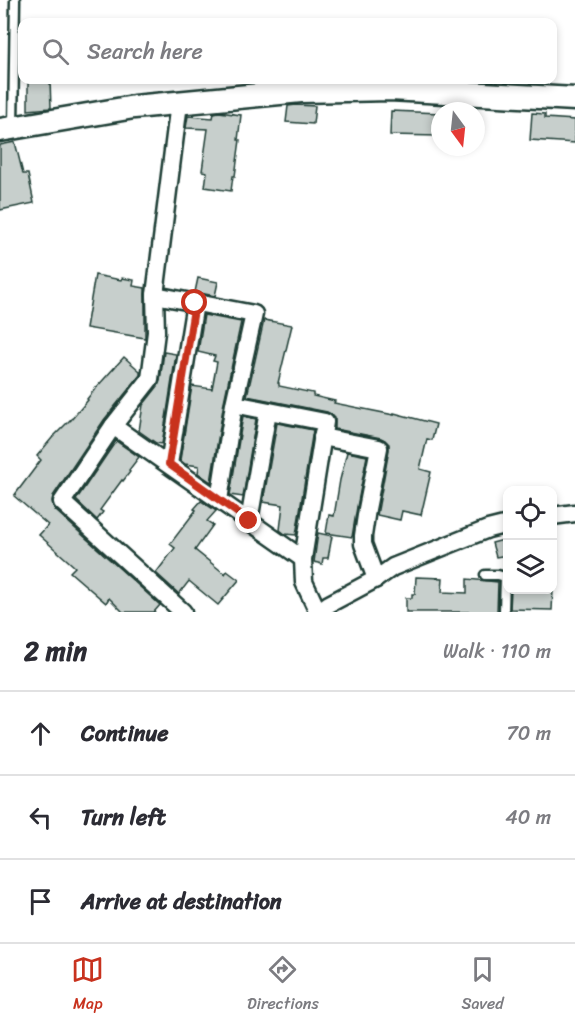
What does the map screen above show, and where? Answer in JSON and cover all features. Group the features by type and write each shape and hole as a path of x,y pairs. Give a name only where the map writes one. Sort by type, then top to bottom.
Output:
{"street":[{"path":"6,128 134,107 301,91 390,89 575,99"},
{"path":"179,102 155,295 156,332 150,379 113,426 62,502 183,612"},
{"path":"155,295 254,314 234,404 219,500"},
{"path":"169,464 195,303"},
{"path":"234,404 325,422 303,559 304,582 318,612 393,567 503,525"},
{"path":"249,521 268,411"},
{"path":"113,426 303,559"},
{"path":"322,437 379,448 363,536 363,544 376,579"},
{"path":"557,515 575,513"}],"lane":[{"path":"6,128 15,0"},
{"path":"485,575 498,575 504,578 504,612"}],"building":[{"path":"28,84 50,84 51,108 28,110"},
{"path":"288,106 315,106 313,124 286,122"},
{"path":"391,111 431,113 431,136 390,135"},
{"path":"214,113 241,115 238,140 240,140 231,191 205,187 207,172 202,171 208,129 186,128 188,116 213,118"},
{"path":"532,113 545,114 545,118 575,120 575,143 530,140"},
{"path":"15,142 23,174 28,174 34,203 0,210 0,145"},
{"path":"95,275 134,280 133,286 145,288 145,338 86,328"},
{"path":"198,278 218,282 215,296 195,292"},
{"path":"204,315 241,322 224,402 211,482 198,473 199,466 185,464 180,460 192,386 212,389 217,362 213,361 215,356 198,352"},
{"path":"264,320 292,325 279,386 313,393 313,396 335,401 334,403 394,415 394,413 436,424 432,440 427,439 420,469 431,472 421,515 402,511 400,520 377,515 389,450 389,444 385,440 335,429 335,418 327,412 247,396"},
{"path":"164,352 176,354 162,444 156,443 139,431 143,405 160,381"},
{"path":"124,357 140,371 140,375 104,420 53,496 52,501 55,510 160,605 154,612 123,612 109,598 106,603 70,572 75,567 39,535 48,525 14,496 41,460 37,456"},
{"path":"243,416 256,419 243,497 230,495"},
{"path":"277,423 313,430 296,535 285,534 280,530 283,505 263,502"},
{"path":"116,441 139,457 100,510 103,512 97,520 76,500"},
{"path":"347,452 367,456 352,537 326,533 329,515 334,516"},
{"path":"201,501 216,511 207,521 213,525 195,550 225,574 227,571 239,580 218,605 189,581 179,594 156,573 175,548 170,544"},
{"path":"318,533 332,536 328,558 323,558 322,564 314,562"},
{"path":"503,540 503,556 496,557 492,543"},
{"path":"416,577 443,578 442,592 467,593 467,579 498,582 497,612 406,612 406,598 412,598 412,594 415,594"},
{"path":"511,594 553,594 552,610 510,609"}],"route":[{"path":"195,303 169,464 249,521"}]}
